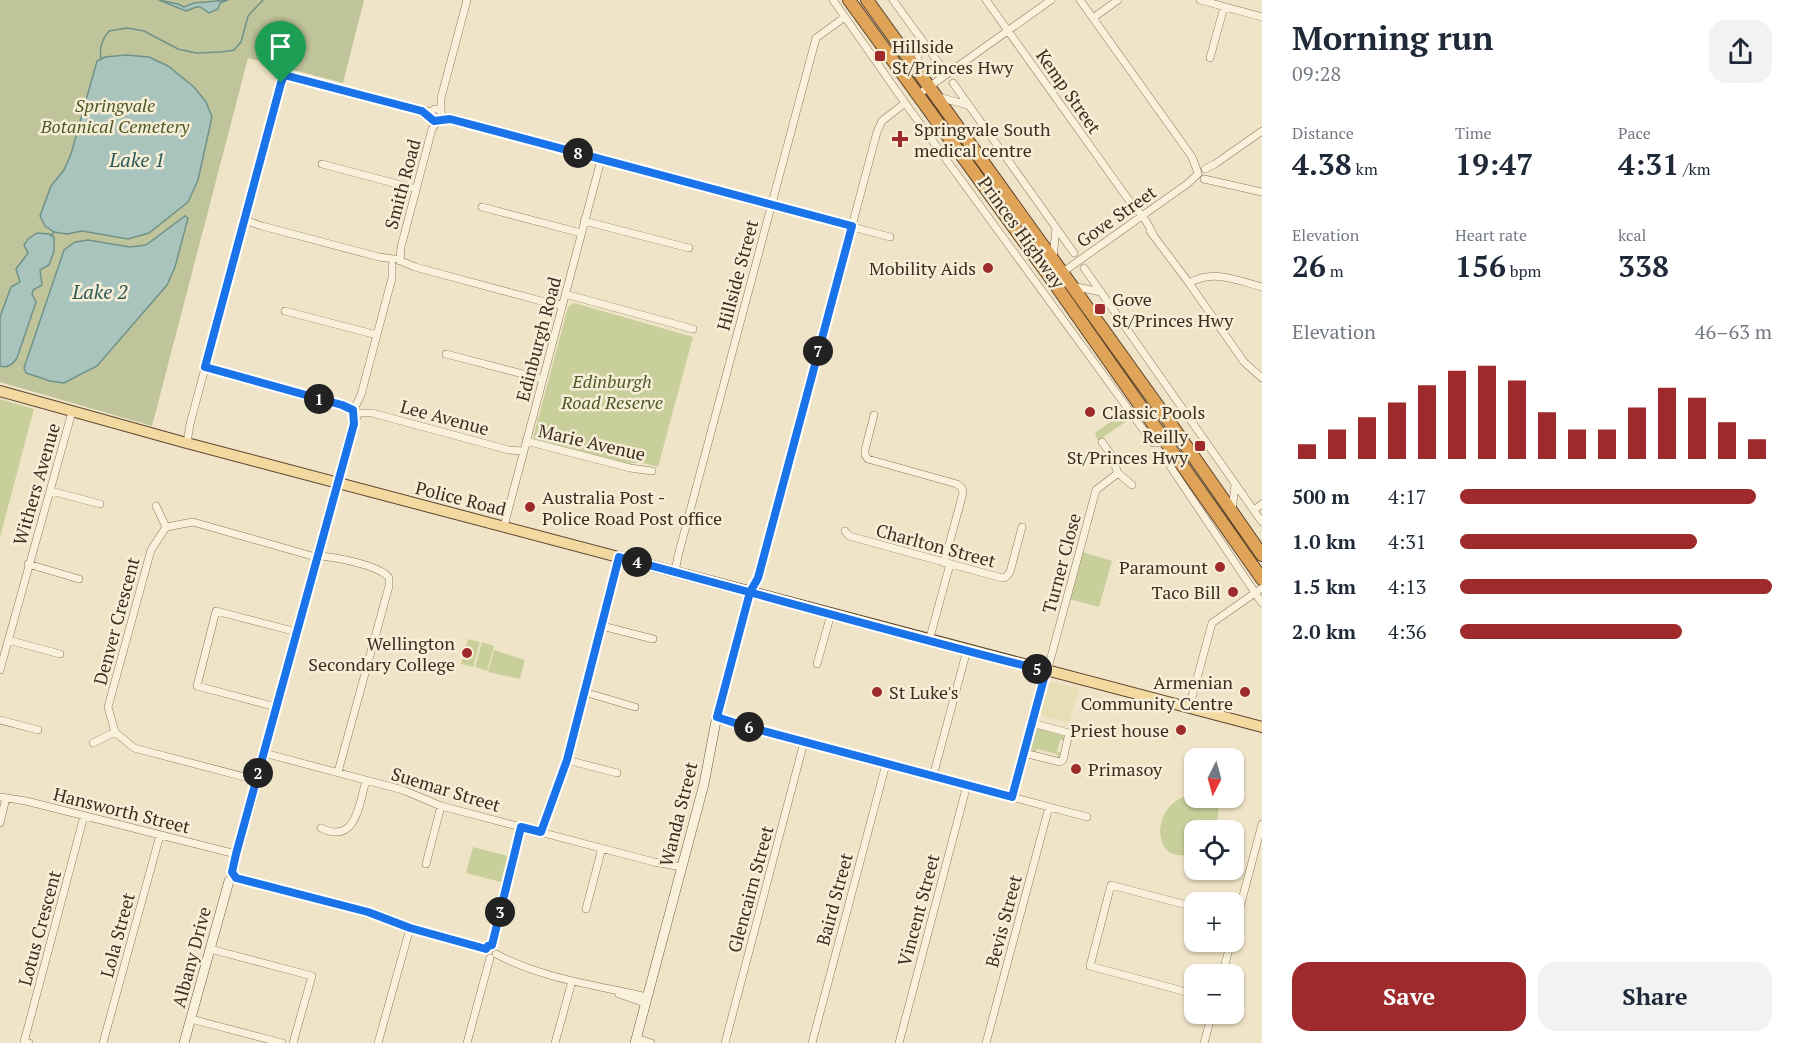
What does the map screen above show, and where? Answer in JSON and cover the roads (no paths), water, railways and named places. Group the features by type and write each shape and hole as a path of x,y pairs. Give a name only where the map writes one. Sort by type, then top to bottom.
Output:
{"highway":[{"name":"Princes Highway","path":"849,0 1052,280 1124,393 1171,447 1262,579"},
{"name":"Princes Highway","path":"867,0 1053,258 1262,555"},
{"path":"1052,280 1063,273"}],"main road":[{"name":"Police Road","path":"0,391 341,484 1262,727"}],"street":[{"path":"436,115 467,0"},
{"name":"Princes Highway","path":"833,0 905,103 1041,288 1124,393"},
{"path":"893,0 939,65"},
{"name":"Kemp Street","path":"986,0 1244,362 1262,378"},
{"path":"933,92 1008,31 1051,0"},
{"path":"1080,0 1204,174 1219,181 1262,192"},
{"path":"1094,18 1118,0"},
{"path":"1200,0 1262,16"},
{"path":"1210,58 1224,7"},
{"name":"Hillside Street","path":"673,572 816,38 845,17"},
{"path":"917,69 920,38"},
{"path":"185,442 284,75 890,237"},
{"name":"Princes Highway","path":"953,83 1074,253"},
{"path":"918,94 933,92 968,105"},
{"path":"755,594 877,132 882,121 905,103"},
{"name":"Smith Road","path":"396,262 436,115"},
{"path":"924,128 951,140"},
{"name":"Gove Street","path":"1063,273 1262,131"},
{"name":"Edinburgh Road","path":"504,526 601,160"},
{"path":"322,164 416,189"},
{"path":"482,207 581,232"},
{"path":"584,220 689,248"},
{"path":"244,222 562,306"},
{"path":"1053,258 1056,228"},
{"path":"341,484 345,455 396,262"},
{"path":"1084,268 1262,522"},
{"path":"1189,282 1200,277 1214,275 1262,287"},
{"path":"1041,288 1052,280"},
{"path":"1072,286 1101,292"},
{"path":"565,294 693,329"},
{"path":"285,311 377,335"},
{"path":"446,354 542,380"},
{"name":"Lee Avenue","path":"205,369 523,453"},
{"name":"Withers Avenue","path":"0,670 72,412"},
{"path":"874,415 865,450 868,459 957,484 962,488 963,493 929,640"},
{"name":"Marie Avenue","path":"526,441 630,468 652,471"},
{"path":"1102,442 1119,473 1132,485"},
{"name":"Princes Highway","path":"1171,447 1170,466 1262,603"},
{"path":"341,484 345,455"},
{"name":"Turner Close","path":"1012,797 1096,490 1119,473"},
{"name":"Albany Drive","path":"184,1043 232,877 236,854 317,556 341,484"},
{"path":"1232,512 1235,484"},
{"path":"51,491 100,504"},
{"path":"1254,510 1262,504"},
{"path":"156,506 166,527 193,522 317,556 378,569 389,578 389,586 338,772"},
{"name":"Denver Crescent","path":"114,732 108,707 151,550 166,527"},
{"name":"Charlton Street","path":"845,531 849,536 1000,578 1006,577 1010,572 1022,527"},
{"path":"541,832 567,760 619,557"},
{"path":"28,564 79,579"},
{"path":"1189,708 1211,625 1262,588"},
{"name":"Wanda Street","path":"636,1041 705,777 716,719 755,594"},
{"path":"276,707 197,686 216,611 297,632"},
{"path":"817,664 831,614"},
{"path":"602,626 653,639"},
{"path":"8,639 60,654"},
{"path":"933,776 967,650"},
{"path":"584,692 635,706"},
{"path":"716,719 1088,817"},
{"path":"0,720 38,730"},
{"path":"1024,753 1060,762 1063,760 1069,733 1032,723"},
{"path":"93,743 114,732 134,748 256,780"},
{"name":"Glencairn Street","path":"725,1043 804,742"},
{"name":"Suemar Street","path":"264,753 403,790 441,806 681,869"},
{"path":"567,760 617,773"},
{"name":"Baird Street","path":"812,1043 885,764"},
{"path":"321,828 332,834 345,830 355,821 366,780"},
{"name":"Vincent Street","path":"899,1043 967,785"},
{"path":"0,823 3,798"},
{"name":"Hansworth Street","path":"3,798 26,801 236,854"},
{"path":"426,864 441,806"},
{"name":"Bevis Street","path":"986,1043 1048,807"},
{"name":"Lotus Crescent","path":"29,1043 24,1042 84,816"},
{"path":"1242,892 1262,824"},
{"path":"489,947 521,827"},
{"name":"Lola Street","path":"103,1043 160,835"},
{"path":"586,909 602,848"},
{"path":"232,877 368,912 410,928 489,947 497,951 493,956 468,1043"},
{"path":"1184,904 1111,885 1090,966 1184,991"},
{"path":"378,1043 410,928"},
{"path":"210,949 312,976 293,1043"},
{"path":"493,956 572,981 646,1000"},
{"path":"555,1043 572,981"},
{"path":"191,1019 282,1043"},
{"path":"1204,1043 1209,1024"},
{"path":"636,1041 651,1043"}],"water":[{"path":"159,0 184,7 194,3 228,0 220,3 218,9 209,13 198,7 186,11"},
{"name":"Lake 1","path":"126,55 149,57 168,66 194,87 206,102 212,117 198,180 188,202 149,233 128,239 82,231 67,234 54,232 45,226 40,216 51,186 64,170 71,154 97,61 105,57"},
{"name":"Lake 2","path":"185,216 188,218 175,267 167,285 97,366 64,383 26,373 24,368 64,250 75,242 88,240 130,247 146,245"},
{"path":"37,233 54,237 54,251 49,265 40,270 42,285 33,290 32,294 36,302 17,358 10,365 3,367 0,366 0,317 11,287 20,282 16,269 28,253 24,245"}],"waterway":[{"path":"101,59 100,51 109,31 127,28 144,31 178,49 196,53 234,50 241,42 248,16 263,0"},
{"path":"51,236 54,232"}],"place":[{"name":"Hillside St/Princes Hwy","path":"880,56"},
{"name":"Springvale South medical centre","path":"900,139"},
{"name":"Mobility Aids","path":"988,268"},
{"name":"Gove St/Princes Hwy","path":"1100,309"},
{"name":"Classic Pools","path":"1090,412"},
{"name":"Reilly St/Princes Hwy","path":"1200,446"},
{"name":"Australia Post - Police Road Post office","path":"530,507"},
{"name":"Paramount","path":"1220,567"},
{"name":"Taco Bill","path":"1233,592"},
{"name":"Wellington Secondary College","path":"467,653"},
{"name":"St Luke's","path":"877,692"},
{"name":"Armenian Community Centre","path":"1245,692"},
{"name":"Priest house","path":"1181,730"},
{"name":"Primasoy","path":"1076,769"}],"park label":[{"name":"Springvale Botanical Cemetery","path":"115,115"},
{"name":"Edinburgh Road Reserve","path":"612,391"}]}
